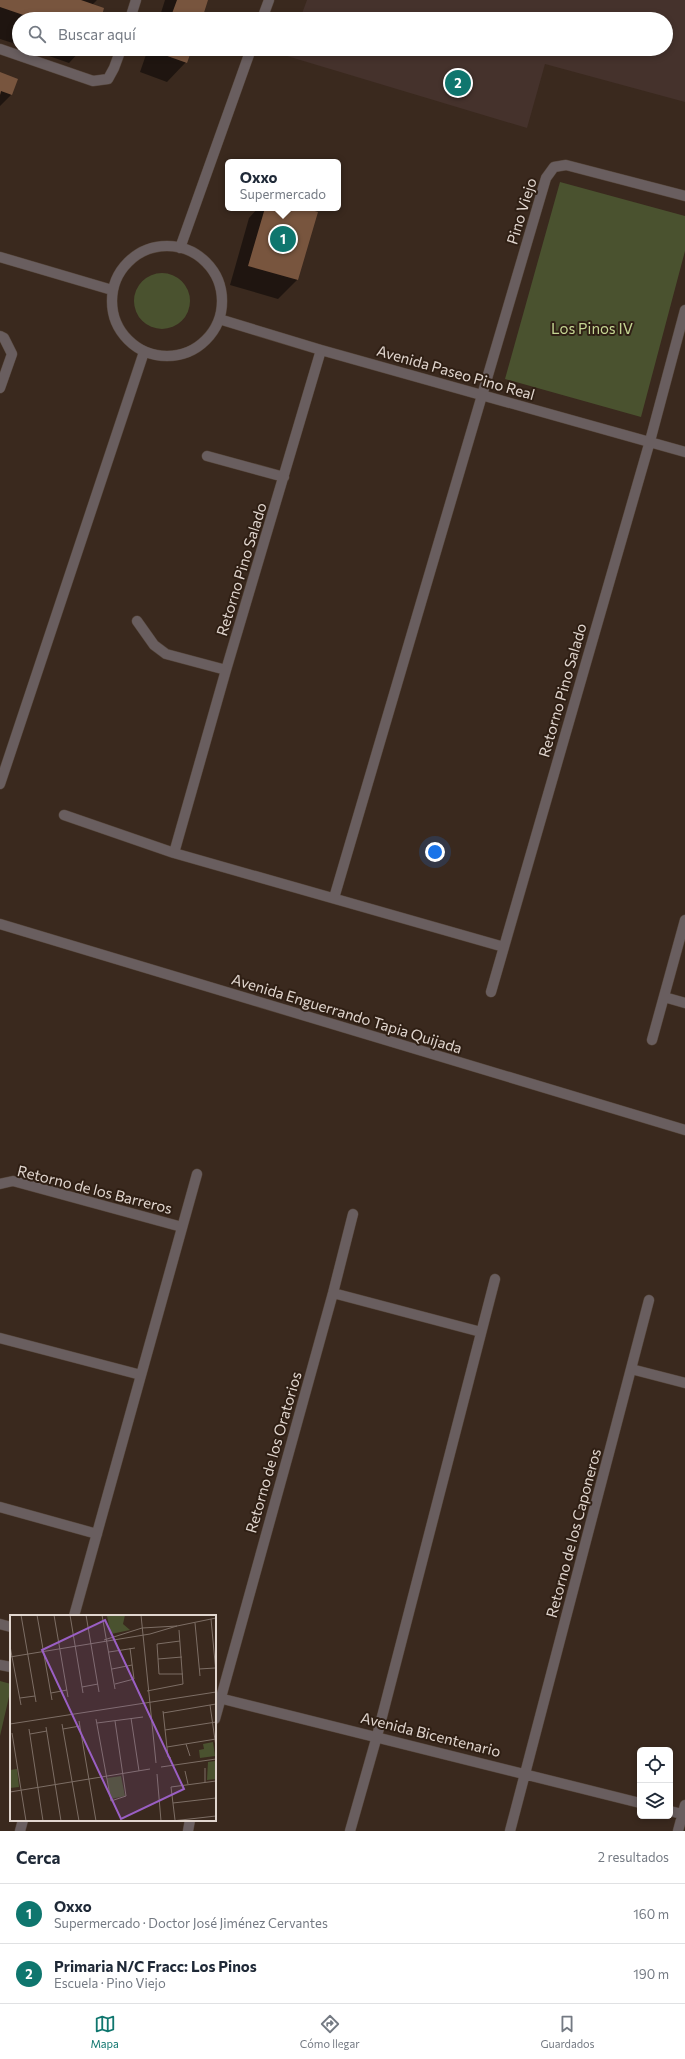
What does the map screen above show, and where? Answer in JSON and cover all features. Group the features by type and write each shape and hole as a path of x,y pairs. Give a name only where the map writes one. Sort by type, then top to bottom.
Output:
{"street":[{"path":"132,12 136,0"},
{"path":"265,12 269,0"},
{"path":"0,50 12,54"},
{"path":"18,56 93,81 108,79 118,56"},
{"path":"180,248 249,56"},
{"name":"Pino Viejo","path":"482,396 546,178 554,167 566,165 685,196"},
{"path":"162,246 180,248 194,254 206,263 215,275 221,289 222,304 219,319 211,335 197,348 180,355 162,356 144,352 129,342 118,326 112,308 112,290 119,274 130,260 140,254 162,246"},
{"path":"0,257 112,290"},
{"path":"650,441 685,310"},
{"name":"Avenida Paseo Pino Real","path":"219,319 482,396 650,441 685,452"},
{"path":"0,336 4,338 12,354 0,388"},
{"name":"Retorno Pino Salado","path":"174,853 226,670 321,350"},
{"path":"0,784 144,352"},
{"path":"334,898 482,396"},
{"name":"Retorno Pino Salado","path":"491,992 650,441"},
{"path":"207,456 284,477"},
{"path":"137,621 154,645 166,654 226,670"},
{"path":"64,815 174,853 504,947"},
{"path":"652,1040 685,920"},
{"name":"Avenida Enguerrando Tapia Quijada","path":"0,924 685,1130"},
{"path":"664,997 685,1003"},
{"name":"Retorno de los Barreros","path":"74,1615 197,1174"},
{"name":"Retorno de los Barreros","path":"0,1184 13,1181 182,1227"},
{"name":"Retorno de los Oratorios","path":"216,1712 218,1697 333,1293 352,1214"},
{"path":"350,1831 377,1736 495,1279"},
{"path":"333,1293 481,1332"},
{"name":"Retorno de los Caponeros","path":"510,1831 649,1300"},
{"path":"0,1338 141,1375"},
{"path":"631,1369 685,1383"},
{"path":"0,1507 97,1534"},
{"path":"0,1624 10,1627"},
{"path":"0,1665 10,1667"},
{"name":"Avenida Bicentenario","path":"218,1697 526,1773 637,1802"},
{"path":"673,1811 684,1811 678,1831"},
{"path":"20,1831 23,1821"},
{"path":"188,1831 190,1821"}],"shaded area":[{"path":"307,0 685,0 685,102 545,64 527,128 287,56 673,56 673,12 303,12"}],"green space":[{"name":"Los Pinos IV","path":"560,182 685,216 685,251 641,417 505,379"},
{"path":"156,273 168,273 178,277 186,285 190,295 190,307 186,317 178,325 168,329 156,329 146,325 138,317 134,307 134,295 138,285 146,277"},
{"path":"0,1681 10,1684 10,1692 0,1736"}],"building":[{"path":"0,0 81,0 104,8 103,12 15,12 0,7"},
{"path":"177,0 208,0 204,12 173,12"},
{"path":"167,56 190,56 187,63"},
{"path":"0,72 18,79 12,95 1,91 0,95"},
{"path":"264,211 318,212 298,280 248,266"}],"place":[{"name":"Primaria N/C Fracc: Los Pinos","path":"458,83"},
{"name":"Oxxo","path":"283,239"}]}
